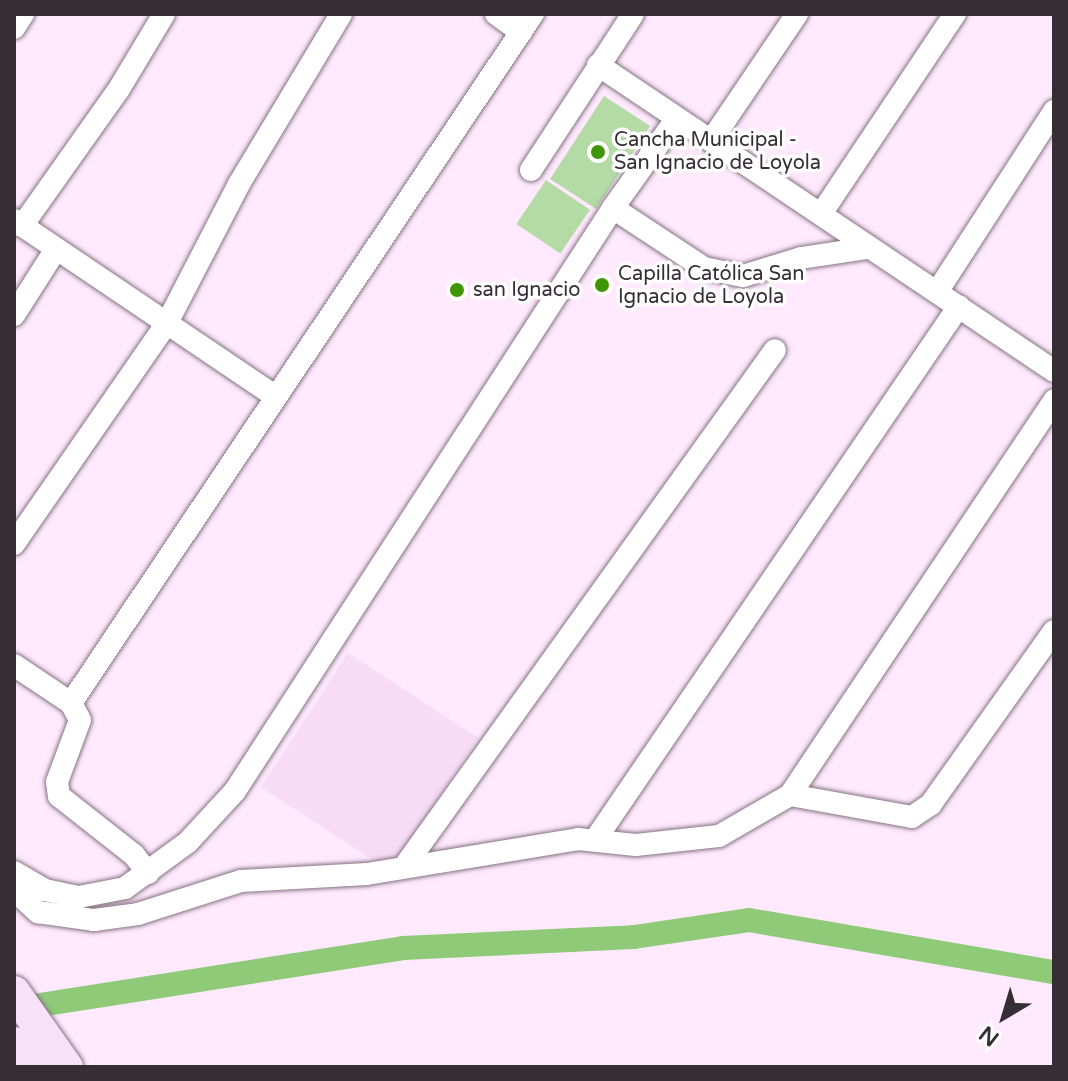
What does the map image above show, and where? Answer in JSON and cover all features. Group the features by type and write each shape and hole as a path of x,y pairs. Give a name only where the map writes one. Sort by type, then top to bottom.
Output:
{"street":[{"path":"14,28 23,14"},
{"path":"164,14 119,89 18,223 275,396"},
{"path":"14,544 167,323 239,184 341,14"},
{"path":"71,703 527,23 496,14"},
{"path":"531,170 633,14"},
{"path":"713,138 797,14"},
{"path":"821,214 955,14"},
{"path":"598,65 677,118 713,138 866,248 1054,371"},
{"path":"937,292 1054,111"},
{"path":"14,872 45,890 79,897 125,888 188,842 235,791 613,208 677,118"},
{"path":"613,208 704,268 743,276 801,258 866,248"},
{"path":"14,315 56,249"},
{"path":"595,840 959,306"},
{"path":"404,867 775,350"},
{"path":"14,890 38,912 94,920 138,914 241,881 404,867 595,840 636,845 719,836 790,795 1054,400"},
{"path":"790,795 912,817 924,812 1054,631"},
{"path":"14,665 71,703 80,720 57,782 59,796 134,855 148,873"},
{"path":"14,992 67,1067"},
{"path":"14,1043 31,1067"}],"shaded area":[{"path":"348,653 478,737 391,872 261,787"}],"green space":[{"name":"Cancha Municipal - San Ignacio de Loyola","path":"604,96 650,126 596,209 550,179"},
{"path":"546,180 590,210 560,254 516,224"}],"waterway":[{"path":"14,1009 403,948 634,937 749,920 1054,972"}],"place":[{"name":"Cancha Municipal - San Ignacio de Loyola","path":"598,152"},
{"name":"Capilla Católica San Ignacio de Loyola","path":"602,285"},
{"name":"san Ignacio","path":"457,290"}]}
